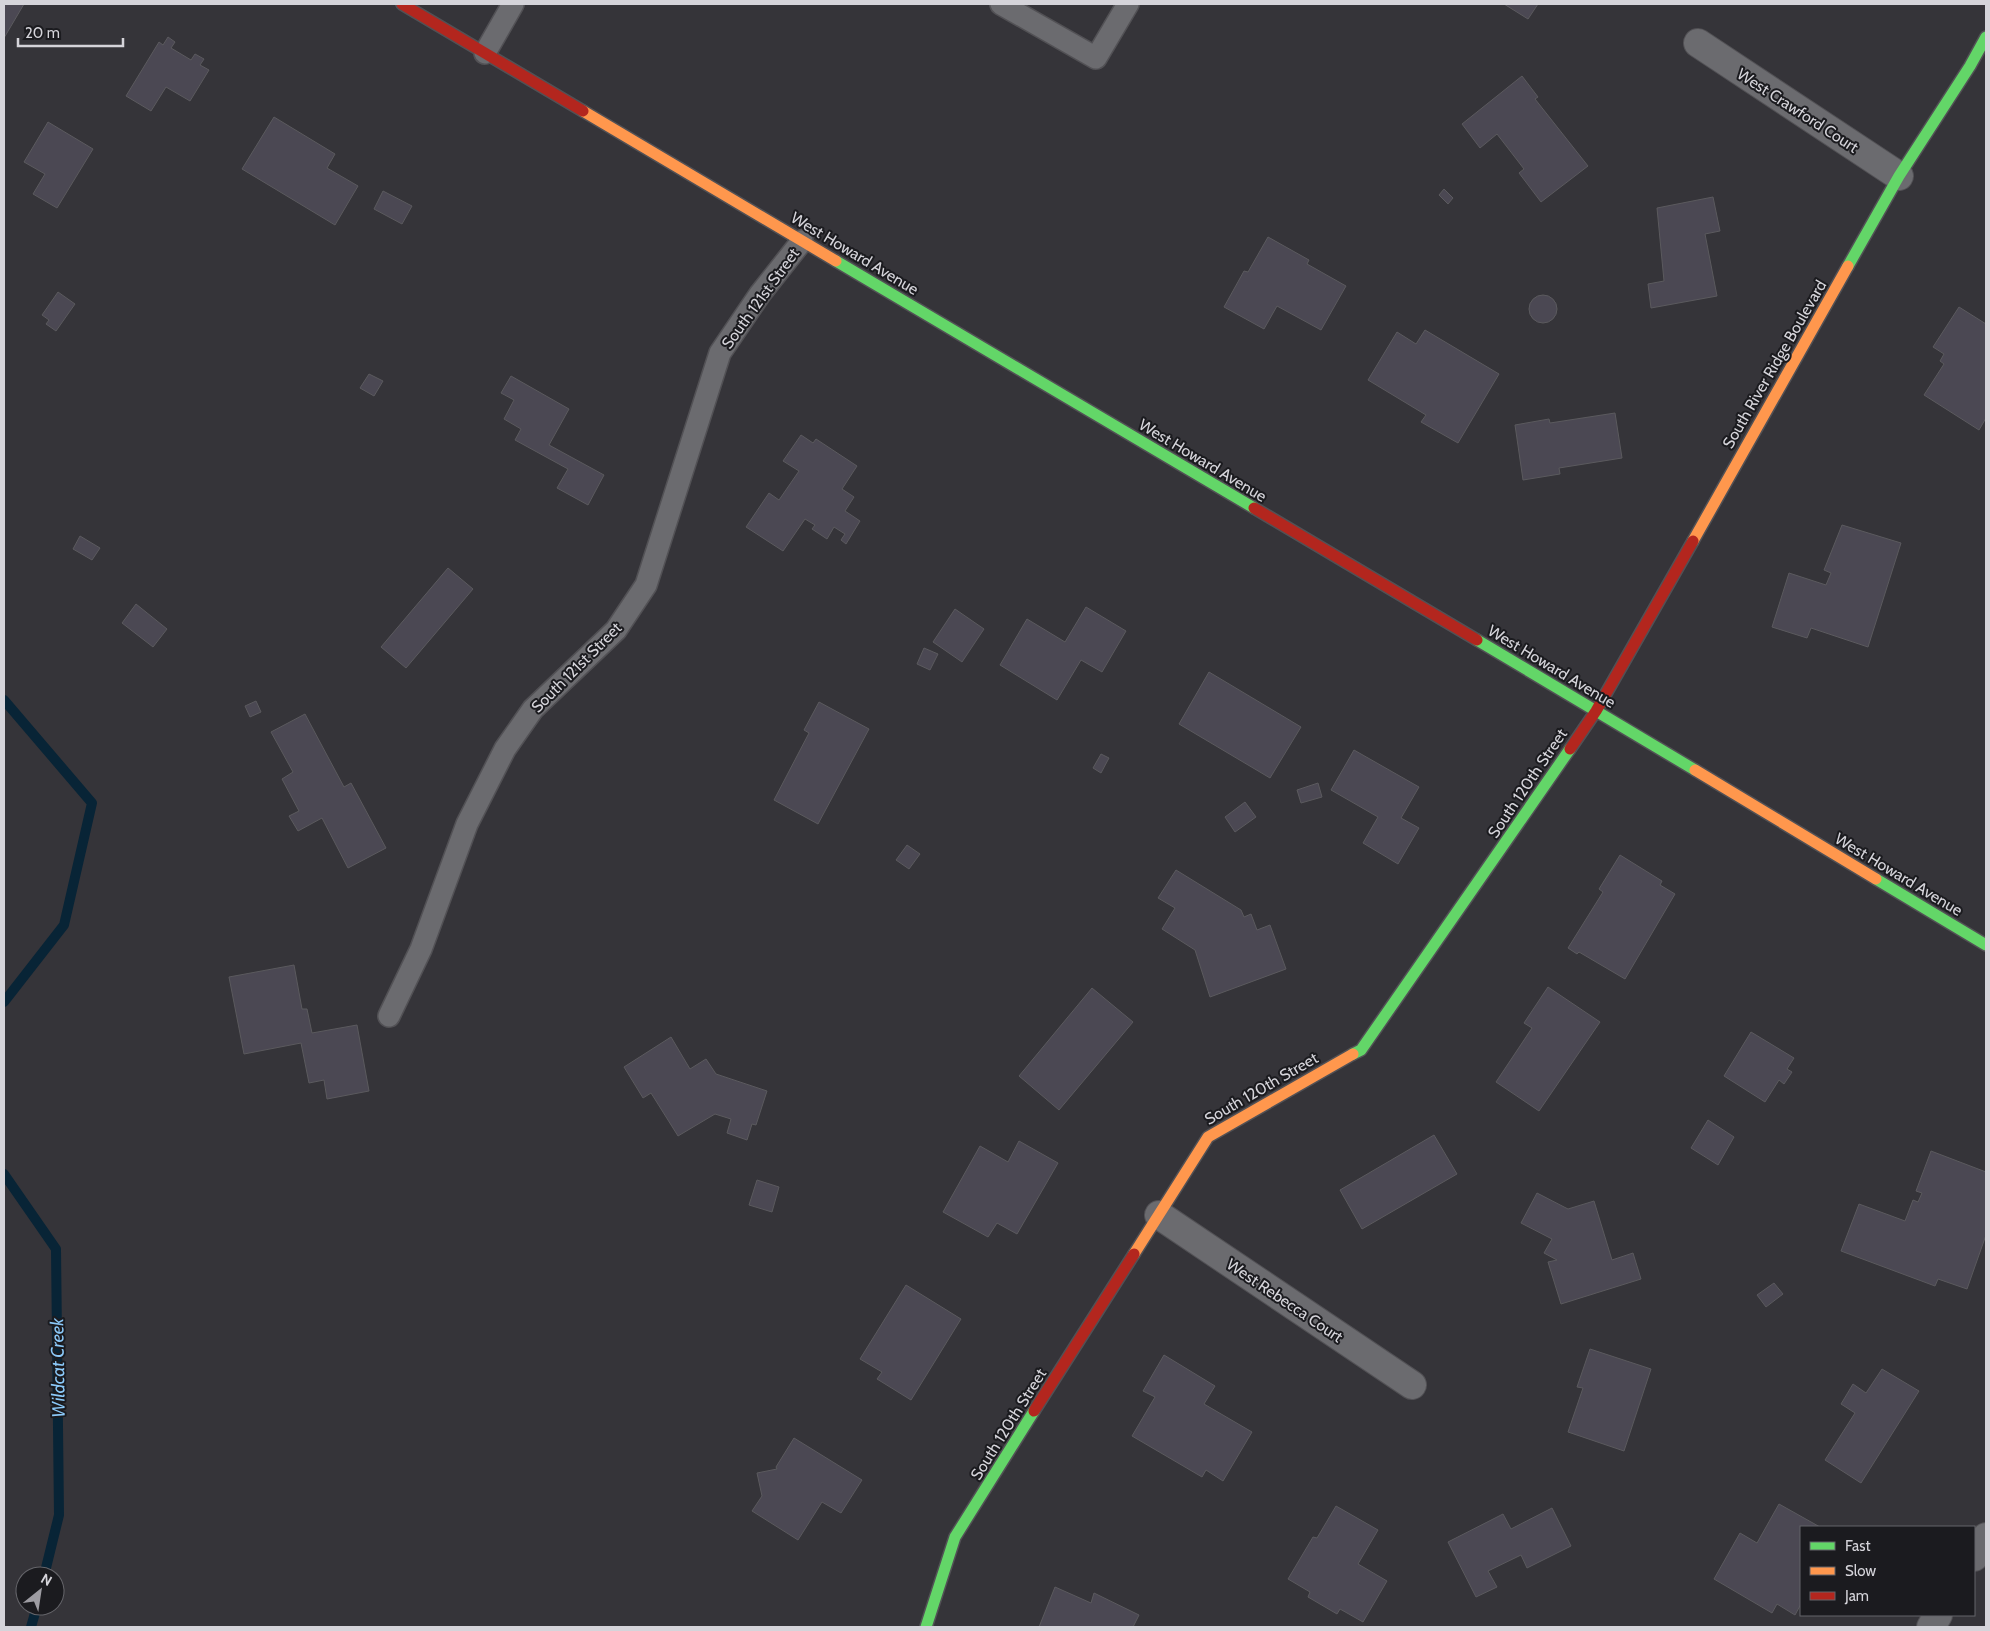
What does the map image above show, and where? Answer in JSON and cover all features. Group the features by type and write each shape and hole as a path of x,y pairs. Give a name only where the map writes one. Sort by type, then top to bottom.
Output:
{"street":[{"name":"West Howard Avenue","path":"402,4 1596,711 1986,945"},
{"name":"South River Ridge Boulevard","path":"1596,711 1899,176 1970,66 1986,37"},
{"name":"West Crawford Court","path":"1698,43 1899,176"},
{"name":"South 120th Street","path":"926,1627 955,1538 1208,1137 1361,1050 1596,711"},
{"name":"West Rebecca Court","path":"1159,1215 1412,1385"},
{"path":"1975,1555 1986,1536"},
{"path":"1931,1627 1937,1616"}],"lane":[{"path":"485,53 513,4"},
{"path":"1001,4 1096,58 1128,4"},
{"name":"South 121st Street","path":"389,1016 421,949 467,824 506,749 533,709 616,630 646,585 720,354 760,294 802,241"}],"building":[{"path":"4,4 24,4 4,38"},
{"path":"1504,4 1538,4 1528,19"},
{"path":"168,37 175,42 171,48 191,60 195,54 204,59 200,65 209,70 190,101 166,87 151,111 126,96 159,42 163,45"},
{"path":"1522,76 1538,97 1535,99 1588,166 1541,202 1519,173 1524,169 1497,134 1480,148 1462,124"},
{"path":"274,117 335,154 327,168 358,186 335,225 242,169"},
{"path":"48,122 93,149 57,208 33,194 45,174 24,162"},
{"path":"1444,189 1453,198 1448,204 1439,195"},
{"path":"383,191 412,206 402,224 374,209"},
{"path":"1713,197 1720,231 1705,234 1717,296 1651,308 1648,284 1664,281 1657,208"},
{"path":"1268,237 1309,260 1307,264 1346,286 1321,330 1277,306 1264,329 1224,307 1244,271 1248,272"},
{"path":"58,292 75,304 56,331 46,324 49,320 42,315"},
{"path":"1543,295 1553,299 1557,309 1553,319 1543,323 1533,319 1529,309 1533,299"},
{"path":"1959,307 1986,324 1986,418 1979,430 1924,395 1944,364 1940,361 1944,354 1933,347"},
{"path":"1425,330 1499,374 1458,443 1421,422 1426,415 1368,380 1397,332 1416,344"},
{"path":"369,374 383,381 374,396 360,388"},
{"path":"511,376 569,409 549,445 604,475 588,505 557,488 568,469 515,440 521,429 504,419 514,400 501,393"},
{"path":"1615,413 1622,458 1559,468 1560,474 1523,480 1515,425 1549,419 1550,423"},
{"path":"801,435 813,443 816,439 857,466 842,489 854,497 845,511 860,521 846,544 841,540 845,534 834,527 827,539 812,529 815,525 805,519 783,551 746,527 769,493 779,500 799,471 783,461"},
{"path":"1842,525 1901,543 1868,647 1811,628 1807,638 1772,627 1789,573 1826,585 1831,573 1824,570"},
{"path":"80,536 100,548 92,560 73,549"},
{"path":"448,568 473,589 406,668 381,647"},
{"path":"136,604 167,629 153,647 122,623"},
{"path":"1086,607 1126,631 1102,672 1081,660 1057,700 1000,665 1027,619 1065,642"},
{"path":"955,609 984,629 962,662 933,642"},
{"path":"924,648 938,654 930,670 917,664"},
{"path":"1209,672 1301,727 1270,778 1179,724"},
{"path":"256,701 261,712 250,717 245,706"},
{"path":"819,702 869,729 818,824 774,800 809,733 804,730"},
{"path":"305,714 344,787 351,783 386,848 348,868 322,818 298,831 289,816 299,811 282,779 293,772 271,732"},
{"path":"1354,750 1419,787 1401,818 1419,828 1398,864 1363,843 1378,817 1331,790"},
{"path":"1101,754 1109,758 1101,773 1093,768"},
{"path":"1318,783 1322,797 1301,803 1297,790"},
{"path":"1245,802 1256,817 1235,832 1225,817"},
{"path":"907,845 920,854 909,869 896,860"},
{"path":"1620,855 1662,881 1660,885 1675,894 1625,979 1579,952 1577,954 1568,948 1603,892 1599,889"},
{"path":"1176,870 1241,910 1244,917 1251,914 1257,930 1270,925 1286,969 1210,997 1195,950 1162,929 1175,908 1158,898"},
{"path":"294,965 302,1009 307,1009 312,1033 357,1025 369,1091 327,1099 324,1080 309,1083 301,1043 244,1054 229,977"},
{"path":"1548,987 1600,1022 1539,1111 1496,1082 1532,1028 1524,1023"},
{"path":"1092,988 1133,1022 1059,1110 1019,1076"},
{"path":"1751,1032 1794,1058 1787,1069 1792,1072 1784,1084 1779,1080 1765,1102 1724,1076"},
{"path":"671,1037 690,1069 706,1059 716,1074 767,1091 756,1125 752,1124 747,1140 727,1133 731,1119 715,1114 678,1136 651,1093 643,1098 624,1067"},
{"path":"1708,1120 1734,1137 1718,1165 1691,1148"},
{"path":"1434,1135 1457,1174 1362,1229 1340,1190"},
{"path":"1019,1141 1058,1163 1017,1234 997,1223 988,1237 943,1212 980,1146 1008,1162"},
{"path":"1931,1151 1986,1172 1986,1235 1967,1289 1938,1279 1935,1286 1841,1251 1859,1204 1905,1221 1913,1200 1918,1202 1922,1193 1916,1191"},
{"path":"757,1180 779,1187 772,1212 749,1205"},
{"path":"1537,1193 1568,1209 1594,1201 1612,1260 1633,1253 1641,1279 1561,1304 1548,1262 1557,1260 1544,1253 1552,1239 1521,1223"},
{"path":"1774,1283 1783,1294 1766,1307 1757,1295"},
{"path":"906,1285 961,1319 911,1400 877,1379 882,1372 860,1359"},
{"path":"1590,1349 1651,1369 1624,1451 1568,1432 1583,1388 1577,1387"},
{"path":"1164,1355 1215,1386 1204,1404 1252,1432 1223,1481 1206,1470 1202,1477 1132,1436 1155,1397 1143,1391"},
{"path":"1882,1369 1919,1391 1861,1483 1825,1460 1855,1413 1841,1404 1853,1384 1866,1393"},
{"path":"794,1438 862,1480 841,1513 822,1502 798,1540 752,1511 762,1496 757,1473 777,1469 776,1467"},
{"path":"1779,1504 1818,1526 1800,1526 1800,1606 1795,1615 1777,1604 1772,1613 1714,1579 1740,1533 1757,1543"},
{"path":"1336,1506 1378,1530 1358,1564 1387,1581 1363,1622 1340,1609 1337,1614 1308,1597 1310,1592 1288,1579 1313,1537 1317,1538"},
{"path":"1552,1508 1571,1546 1527,1568 1521,1555 1488,1571 1497,1587 1476,1597 1448,1542 1503,1514 1511,1529"},
{"path":"1055,1587 1091,1603 1094,1593 1139,1615 1133,1627 1039,1627"}],"waterway":[{"path":"4,700 92,803 64,925 4,1002"},
{"name":"Wildcat Creek","path":"4,1174 56,1249 59,1515 46,1566"},
{"name":"Wildcat Creek","path":"31,1627 34,1616"}],"traffic: fast":[{"path":"1848,266 1899,176 1970,66 1986,37"},
{"path":"836,261 1254,508"},
{"path":"1477,640 1695,770"},
{"path":"1353,1054 1361,1050 1570,749"},
{"path":"1876,879 1986,945"},
{"path":"926,1627 955,1537 1034,1411"}],"traffic: slow":[{"path":"583,111 836,261"},
{"path":"1693,541 1848,266"},
{"path":"1695,770 1876,879"},
{"path":"1134,1254 1208,1137 1353,1054"}],"traffic: jam":[{"path":"402,4 583,111"},
{"path":"1254,508 1477,640"},
{"path":"1570,749 1596,711 1693,541"},
{"path":"1034,1411 1134,1254"}]}
